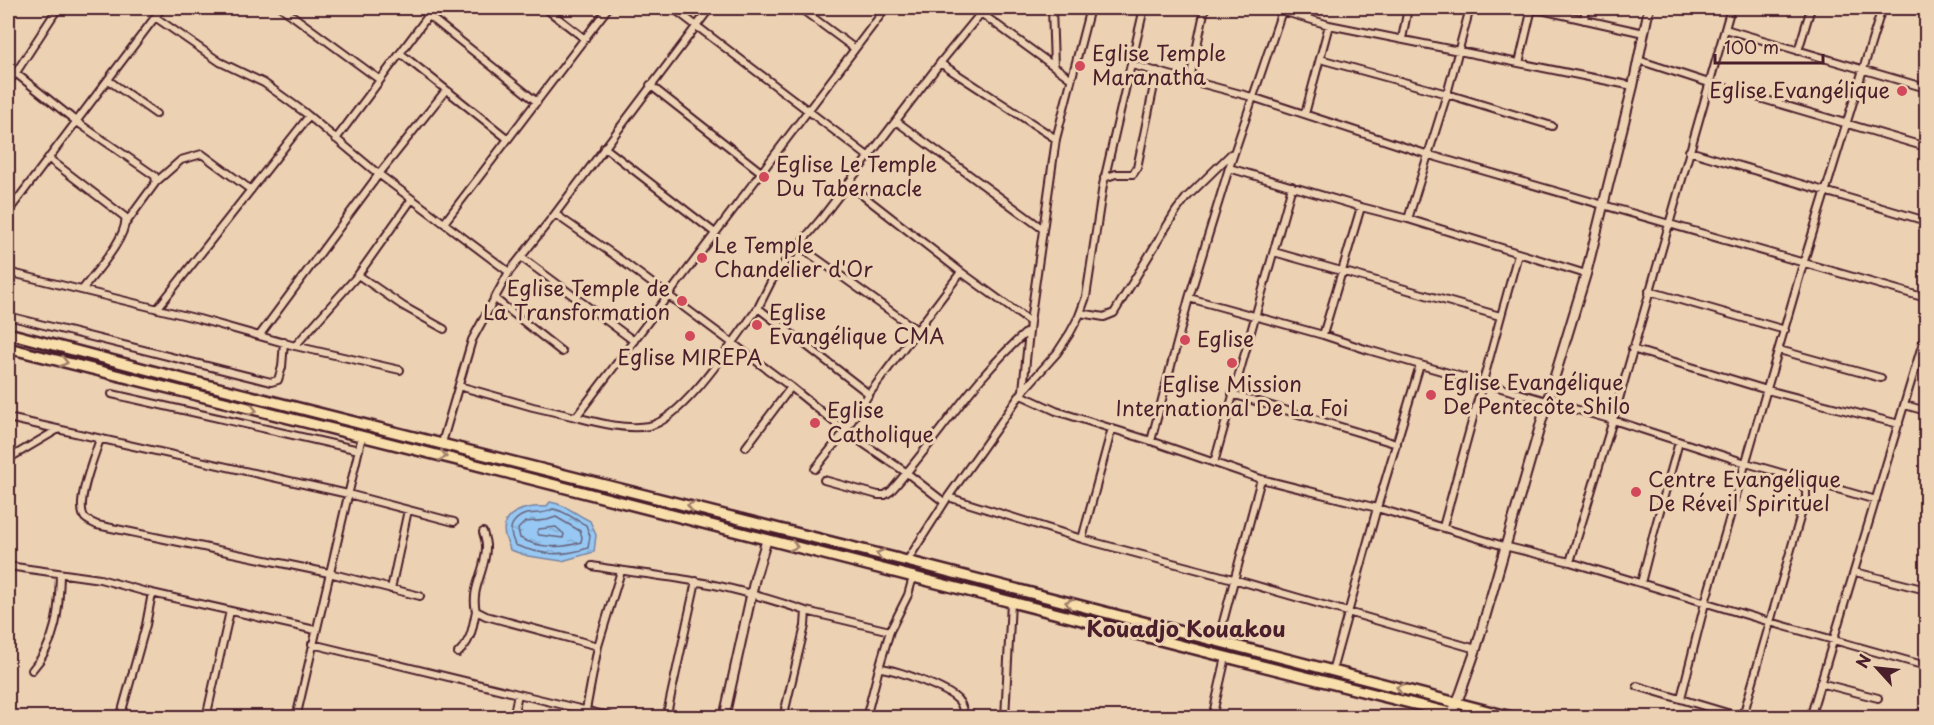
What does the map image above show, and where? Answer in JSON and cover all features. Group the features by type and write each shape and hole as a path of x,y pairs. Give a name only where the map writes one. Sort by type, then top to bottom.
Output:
{"main road":[{"path":"8,333 1515,717"},
{"path":"8,348 767,539 1451,715 1470,717"}],"street":[{"path":"8,82 58,8"},
{"path":"8,212 162,8"},
{"path":"282,8 380,80"},
{"path":"419,8 537,102"},
{"path":"336,139 434,8"},
{"path":"545,8 585,39"},
{"path":"444,223 608,8"},
{"path":"673,8 869,157"},
{"path":"442,443 472,340 509,272 710,8"},
{"path":"802,8 854,48"},
{"path":"576,417 886,8"},
{"path":"974,8 1070,78"},
{"path":"1052,8 1054,66"},
{"path":"1022,393 1056,139 1090,8"},
{"path":"906,561 1022,393 1057,353 1080,313 1086,297 1104,178 1144,8"},
{"path":"1190,79 1205,8"},
{"path":"1402,39 1408,8"},
{"path":"1408,219 1426,154 1447,94 1470,8"},
{"path":"1519,63 1532,8 1644,33"},
{"path":"1584,20 1586,8"},
{"path":"1451,715 1476,649 1504,546 1586,274 1633,86 1649,8"},
{"path":"1570,562 1731,8"},
{"path":"1798,51 1811,8"},
{"path":"1681,699 1705,603 1804,261 1882,8"},
{"path":"1151,441 1190,298 1280,9 1329,25 1633,86"},
{"path":"459,386 533,407 622,426 650,426 667,417 698,389 758,308 771,282 981,13"},
{"path":"155,17 220,62 264,83 309,116 379,174 509,272"},
{"path":"1305,114 1329,25"},
{"path":"1725,29 1926,88"},
{"path":"400,53 508,139"},
{"path":"1320,59 1552,126"},
{"path":"1638,60 1926,147"},
{"path":"940,63 1056,139"},
{"path":"1132,65 1252,97 1426,154 1926,298"},
{"path":"8,68 76,122 155,176 156,182"},
{"path":"1104,178 1116,174 1133,174 1137,168 1157,71"},
{"path":"108,80 156,114"},
{"path":"650,85 761,172"},
{"path":"259,336 379,174 446,90"},
{"path":"157,309 309,116"},
{"path":"896,121 1043,229"},
{"path":"604,147 715,233"},
{"path":"1080,313 1104,317 1114,313 1176,211 1186,198 1234,151"},
{"path":"1689,151 1926,221"},
{"path":"82,290 114,248 126,223 156,182 181,160 202,154 251,190"},
{"path":"48,158 121,212 126,223"},
{"path":"1229,168 1408,219 1586,274"},
{"path":"848,184 961,272 1030,322"},
{"path":"1214,463 1292,186"},
{"path":"295,346 358,275 412,199"},
{"path":"1323,335 1360,207"},
{"path":"555,214 614,255 845,430 946,500 1348,611 1476,649"},
{"path":"799,246 917,330"},
{"path":"1274,252 1500,316"},
{"path":"1443,527 1518,254"},
{"path":"521,257 634,340"},
{"path":"8,272 295,346 400,370"},
{"path":"815,469 961,272"},
{"path":"358,275 403,306 444,329"},
{"path":"1649,291 1785,330"},
{"path":"494,298 561,352"},
{"path":"1190,298 1257,315 1876,500"},
{"path":"758,308 869,394"},
{"path":"8,316 271,382 278,380 280,375 284,342"},
{"path":"824,480 878,495 885,495 891,491 974,387 1029,329"},
{"path":"1810,717 1926,332"},
{"path":"1632,349 1767,390 1899,424"},
{"path":"1779,350 1881,378"},
{"path":"1332,671 1377,508 1420,365"},
{"path":"746,447 791,387"},
{"path":"1022,393 1045,407 1261,479 1377,508 1504,546 1570,562 1926,666"},
{"path":"112,394 359,450"},
{"path":"1232,394 1397,444"},
{"path":"1905,405 1926,411"},
{"path":"8,418 348,494 454,522"},
{"path":"1082,539 1112,428"},
{"path":"8,459 57,430"},
{"path":"296,717 362,436"},
{"path":"100,439 81,501 83,514 97,525 329,573 420,596"},
{"path":"1641,583 1679,442"},
{"path":"1637,686 1734,715 1746,709 1806,497 1806,491 1796,477"},
{"path":"1218,641 1261,479"},
{"path":"391,589 408,510"},
{"path":"458,653 470,639 476,611 474,591 486,546 483,532"},
{"path":"724,717 751,595 767,539"},
{"path":"8,566 100,579 315,630"},
{"path":"592,566 696,581 890,631"},
{"path":"586,710 598,646 621,571"},
{"path":"1855,572 1926,590"},
{"path":"32,670 50,644 60,609 60,574"},
{"path":"866,717 890,631 908,595 913,577"},
{"path":"666,717 696,581"},
{"path":"120,717 146,625 152,593"},
{"path":"1005,717 1011,602"},
{"path":"206,717 230,611"},
{"path":"476,611 486,616 598,646"},
{"path":"783,717 805,626 806,611"},
{"path":"312,644 586,710 594,715 617,717"},
{"path":"1212,717 1226,657"},
{"path":"879,668 886,668 950,694 962,706 963,717"},
{"path":"1820,683 1878,698"},
{"path":"513,717 518,694"},
{"path":"1913,717 1926,709"}],"water":[{"path":"550,502 566,507 590,521 596,535 594,552 562,561 528,556 510,550 505,536 506,521 516,512 546,507"}],"place":[{"name":"Eglise Temple Maranatha","path":"1080,66"},
{"name":"Eglise Evangélique","path":"1902,91"},
{"name":"Eglise Le Temple Du Tabernacle","path":"764,177"},
{"name":"Le Temple Chandelier d'Or","path":"702,258"},
{"name":"Eglise Temple de La Transformation","path":"682,301"},
{"name":"Eglise Evangélique CMA","path":"757,325"},
{"name":"Eglise MIREPA","path":"690,336"},
{"name":"Eglise","path":"1185,340"},
{"name":"Eglise Mission International De La Foi","path":"1232,363"},
{"name":"Eglise Evangélique De Pentecôte Shilo","path":"1431,395"},
{"name":"Eglise Catholique","path":"815,423"},
{"name":"Centre Evangélique De Réveil Spirituel","path":"1636,492"}],"district":[{"name":"Kouadjo Kouakou","path":"1186,629"}]}
